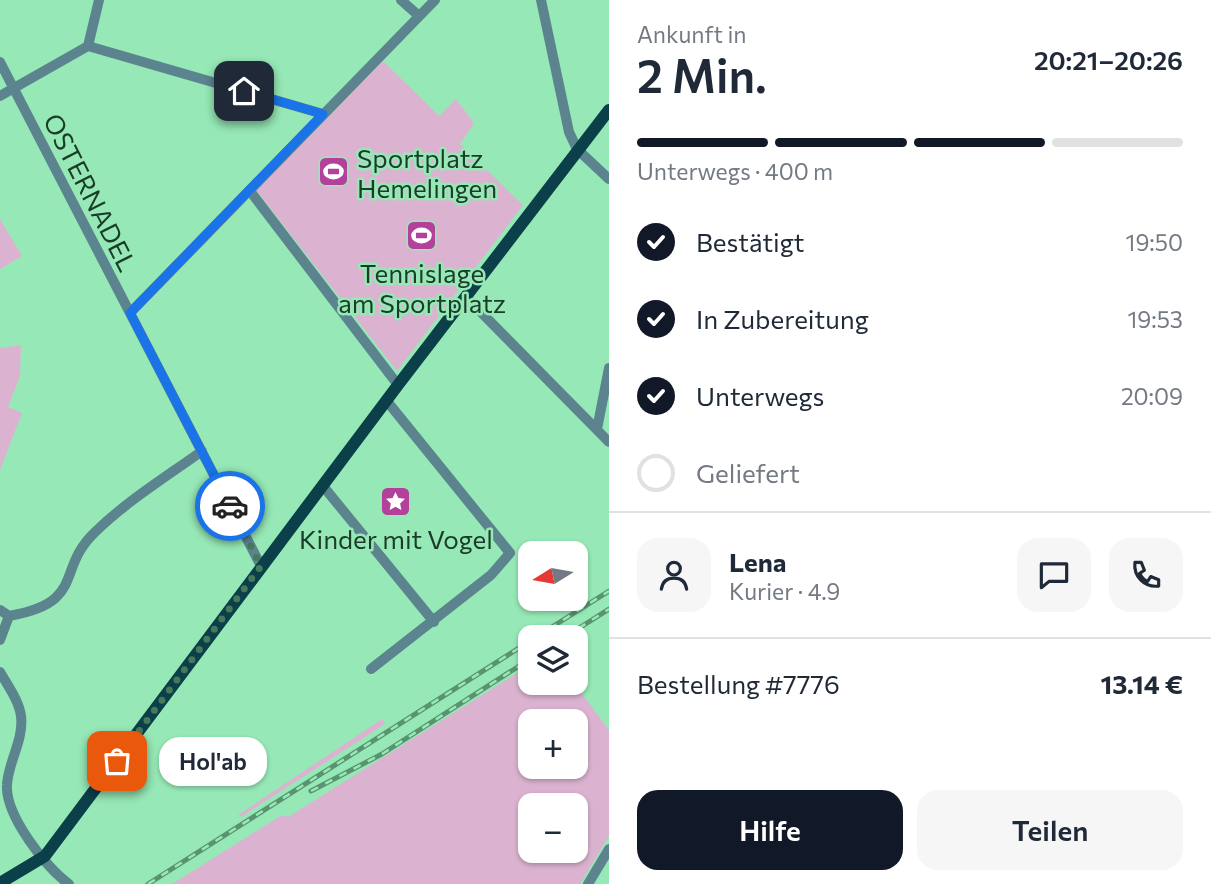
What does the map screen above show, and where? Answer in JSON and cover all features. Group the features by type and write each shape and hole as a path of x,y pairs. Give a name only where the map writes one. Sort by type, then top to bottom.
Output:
{"main road":[{"path":"0,883 41,859 609,110"}],"street":[{"path":"88,46 99,0"},
{"path":"401,0 419,16"},
{"path":"130,313 435,0"},
{"path":"541,0 569,132 577,149 609,180"},
{"path":"0,96 88,46 323,114"},
{"name":"OSTERNADEL","path":"0,62 261,566"},
{"path":"250,191 398,385"},
{"path":"466,297 609,442"},
{"path":"597,429 609,368"},
{"path":"371,669 491,575 510,553 386,401"},
{"path":"0,640 5,613 52,601 63,592 78,555 92,534 202,451"},
{"path":"323,485 434,622"},
{"path":"0,672 18,705 21,717 21,731 7,783 7,797 41,859 53,873 69,884"},
{"path":"588,884 609,849"}],"shaded area":[{"name":"Tennislage am Sportplatz","path":"383,61 439,116 456,99 474,123 460,144 523,205 397,371 256,190"},
{"path":"0,219 22,256 0,269"},
{"path":"21,345 20,376 8,407 22,413 0,470 0,348"},
{"path":"518,673 518,695 583,695 609,730 609,836 580,884 172,884 282,815 288,817"},
{"path":"382,719 385,724 241,817 238,815"}],"railway":[{"path":"555,625 609,591"},
{"path":"584,625 609,609"},
{"path":"148,884 518,649"},
{"path":"311,791 382,754 518,667"}],"way so far":[{"path":"117,761 261,566 230,506"}],"place":[{"name":"Sportplatz Hemelingen","path":"334,172"},
{"name":"Tennislage am Sportplatz","path":"422,236"},
{"name":"Kinder mit Vogel","path":"396,502"},
{"name":"Hol'ab","path":"117,761"}],"route":[{"path":"230,506 130,313 323,114 244,91"}]}
